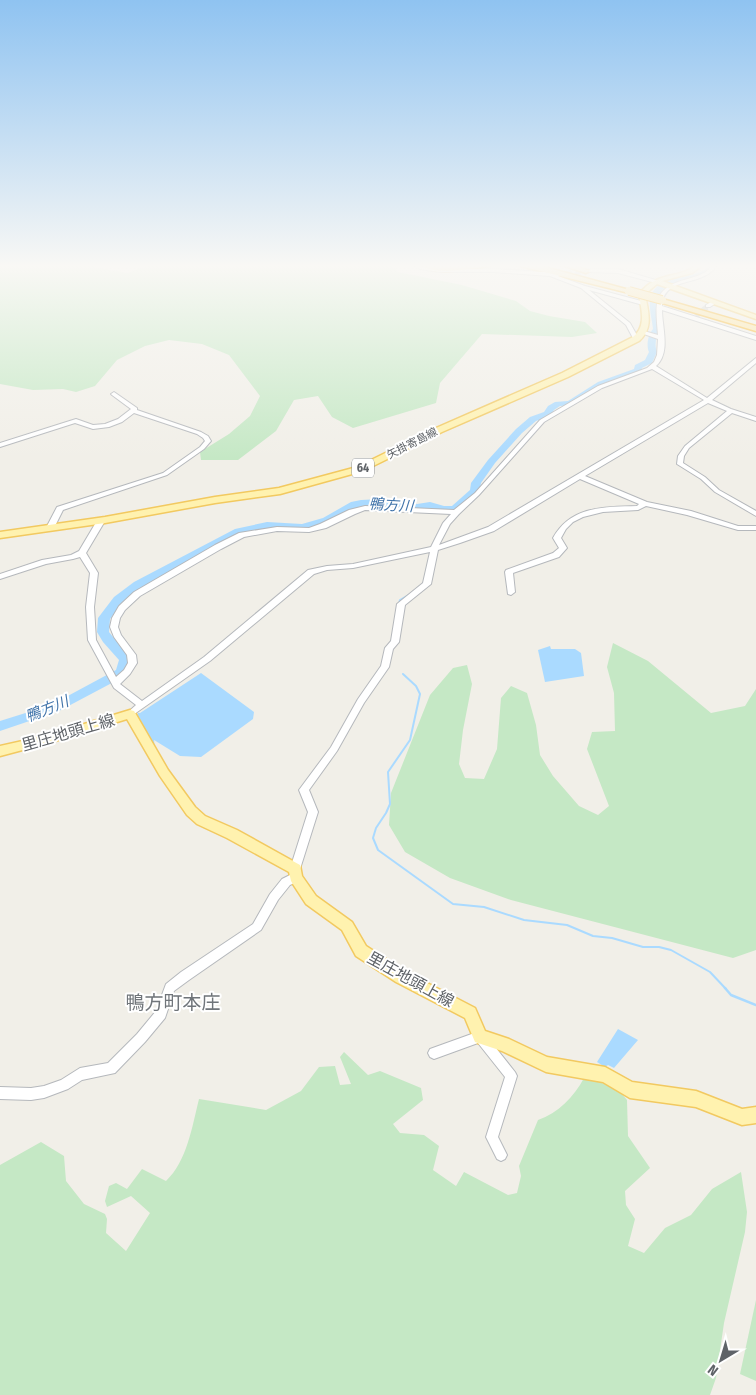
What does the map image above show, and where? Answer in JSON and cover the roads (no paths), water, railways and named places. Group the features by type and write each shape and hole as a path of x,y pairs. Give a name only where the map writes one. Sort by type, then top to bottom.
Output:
{"main road":[{"path":"646,329 647,334"},
{"name":"矢掛寄島線","path":"0,535 101,521 280,491 360,469 438,430 565,375 647,334"},
{"name":"里庄地頭上線","path":"0,751 45,740 130,714 164,773 191,811 201,820 232,834 295,873 311,900 347,926 361,950 393,972 470,1013 480,1037"},
{"path":"480,1037 504,1044 546,1064 605,1075 630,1090 696,1099 742,1118 756,1115"}],"street":[{"path":"631,329 636,339"},
{"path":"0,1093 31,1094 44,1092 64,1085 80,1074 111,1069 161,1014 170,988 257,927 274,897 295,873 314,812 304,790 334,749 361,701 385,667 389,648 396,642 401,604 427,584 431,549 454,512 477,494 542,421 600,387 653,367 659,361 661,355 660,329"},
{"path":"730,329 756,338"},
{"path":"647,334 660,338"},
{"path":"130,714 207,659 311,572 431,549 491,529 707,401 756,360"},
{"path":"653,367 707,401 756,419"},
{"path":"114,394 135,409 133,411"},
{"path":"0,445 76,421 89,427 100,426 120,420 133,411"},
{"path":"50,528 60,509 165,474 202,448 208,441 206,437 198,433 133,411"},
{"path":"731,411 687,447 681,456 680,464 703,478 717,491 756,514"},
{"path":"581,477 646,504 688,513 738,528 756,528"},
{"path":"510,592 508,572 556,555 563,548 557,538 560,528 575,518 585,513 638,508 646,504"},
{"path":"113,678 128,674 133,662 129,650 116,635 113,628 116,618 125,605 137,594 226,542 251,532 309,530 365,508 454,512"},
{"path":"0,577 45,562 73,558 82,553 101,521"},
{"path":"82,553 94,573 90,607 92,640 113,678 142,705"},
{"path":"434,1053 480,1037 511,1076 492,1136 501,1155"}],"water":[{"path":"550,646 551,649 575,649 581,653 584,676 545,682 538,650"},
{"path":"201,673 254,712 253,719 201,757 180,756 154,740 155,749 137,715 138,713"},
{"path":"618,1029 638,1040 614,1068 608,1065 605,1067 597,1062"}],"waterway":[{"name":"鴨方川","path":"0,726 55,708 121,673 125,659 103,632 104,618 118,600 138,585 239,531 267,525 302,527 327,520 355,504 361,503 381,502 417,507 430,505 443,509 455,509 475,491 476,483 488,469 491,462 519,431 533,419 547,414 551,408 558,404 570,403 601,384 638,370 638,367 649,361 653,352 651,348 654,332 657,329"},
{"path":"399,604 400,600 412,593"},
{"path":"403,674 416,686 420,694 410,740 388,772 390,804 376,828 373,838 378,850 453,904 484,907 524,920 567,925 593,936 612,938 643,947 659,947 671,950 710,972 726,989"},
{"path":"725,988 731,995 756,1005"}],"district":[{"name":"鴨方町本庄","path":"173,1002"}]}
